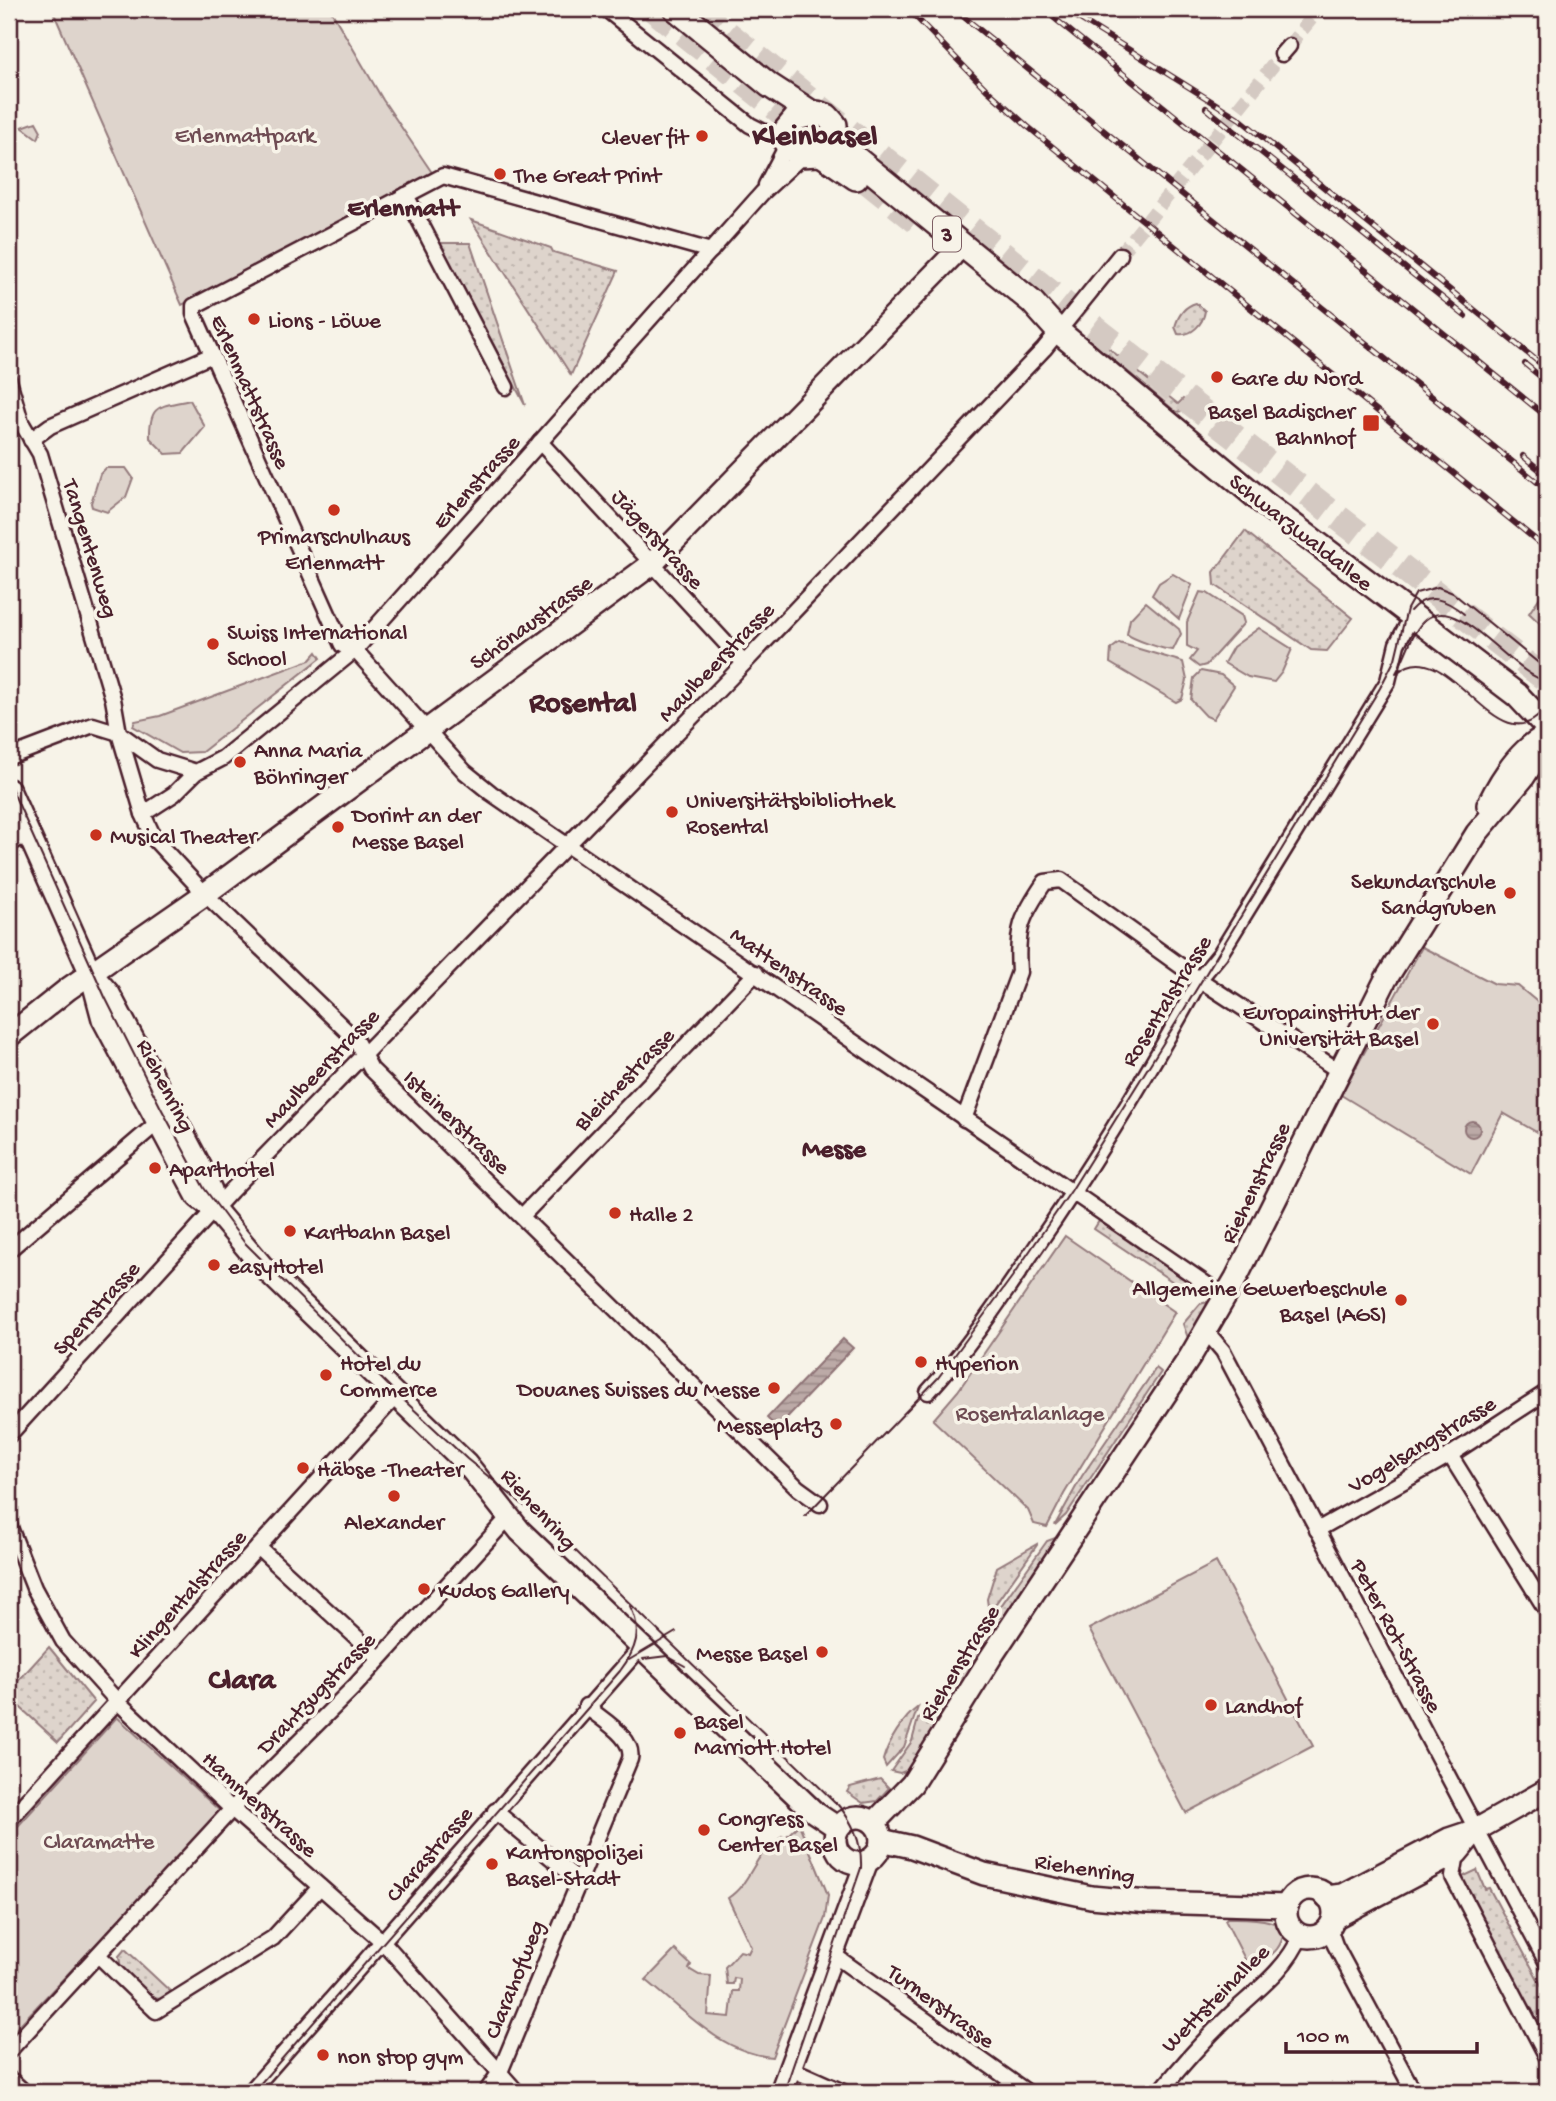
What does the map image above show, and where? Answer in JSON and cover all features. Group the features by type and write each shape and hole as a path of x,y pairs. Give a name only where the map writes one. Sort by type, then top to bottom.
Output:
{"main road":[{"name":"Schwarzwaldallee","path":"676,9 769,85 800,137 842,167 1020,311 1058,331"},
{"name":"3","path":"800,137 822,114 831,120 836,137"},
{"path":"800,137 831,147 836,137"},
{"name":"Schwarzwaldallee","path":"836,137 852,155 1032,302 1058,331 1265,504 1517,695 1547,727"},
{"name":"Schönaustrasse","path":"9,1036 652,564 951,256"},
{"name":"3","path":"1517,695 1547,701"},
{"name":"Riehenstrasse","path":"1478,833 1483,814 1502,781 1528,746 1547,735"},
{"name":"Riehenstrasse","path":"878,1832 912,1784 991,1657 1206,1331 1386,979 1478,833 1523,778 1547,741"},
{"path":"1523,778 1547,770"},
{"name":"Riehenring","path":"9,790 91,974 103,1020 156,1124 198,1198 215,1210 262,1266 466,1463 509,1517 814,1812 838,1828 855,1816 878,1832 984,1874 1091,1897 1148,1902 1287,1906"},
{"name":"Riehenring","path":"91,974 109,995 183,1134 211,1190 215,1210"},
{"path":"1327,1897 1342,1895 1450,1839 1476,1829 1547,1790"},
{"path":"838,1828 834,1840 855,1894"},
{"path":"1301,1936 1317,1937 1331,1923 1457,1853 1476,1829"},
{"path":"780,2092 867,1861 877,1853 878,1832"},
{"path":"838,1852 847,1860 867,1861"},
{"path":"1287,1906 1297,1893 1305,1890 1318,1891 1327,1897 1334,1909 1331,1923"},
{"name":"Wettsteinallee","path":"1287,1906 1289,1925 1301,1936"},
{"path":"9,2083 19,2092"}],"street":[{"path":"606,9 750,125 766,133 800,137"},
{"name":"Erlenstrasse","path":"143,814 174,794 195,772 223,758 355,650 762,193 800,137"},
{"name":"Erlenmattstrasse","path":"355,650 342,645 210,356 194,314 194,306 443,176 710,251"},
{"path":"406,195 506,387"},
{"name":"Maulbeerstrasse","path":"215,1210 744,663 1058,331 1120,255"},
{"path":"32,440 50,426 210,356"},
{"name":"Tangentenweg","path":"9,380 21,422 40,454 113,699 119,733"},
{"name":"Jägerstrasse","path":"540,442 744,663"},
{"name":"Rosentalstrasse","path":"928,1392 958,1359 1073,1193 1200,980 1220,954 1388,681 1397,644 1412,616"},
{"name":"Mattenstrasse","path":"355,650 465,772 567,846 1225,1297"},
{"path":"9,757 79,728 106,727 119,733 157,761 195,772"},
{"name":"Isteinerstrasse","path":"119,733 143,814 155,840 205,894 355,1039 371,1069 523,1215 798,1488 820,1504"},
{"path":"9,845 27,833"},
{"path":"964,1119 1019,972 1017,948 1023,914 1045,882 1061,880 1200,980 1339,1071"},
{"name":"Bleichestrasse","path":"523,1215 756,973"},
{"path":"9,1250 156,1124"},
{"name":"Sperrstrasse","path":"9,1435 215,1210"},
{"name":"Peter Rot-Strasse","path":"1206,1331 1223,1351 1547,1963"},
{"name":"Vogelsangstrasse","path":"1317,1530 1450,1455 1547,1392"},
{"name":"Klingentalstrasse","path":"9,1820 396,1396"},
{"path":"1450,1455 1547,1611"},
{"name":"Drahtzugstrasse","path":"9,2051 509,1517"},
{"name":"Hammerstrasse","path":"9,1525 34,1588 63,1640 118,1702 232,1810 381,1941 517,2092"},
{"path":"258,1547 379,1658"},
{"name":"Clarastrasse","path":"250,2092 586,1706 642,1646"},
{"name":"Clarahofweg","path":"486,2092 500,2072 632,1753 626,1740 586,1706"},
{"path":"495,1811 578,1880"},
{"path":"1457,1853 1453,1877 1547,2057"},
{"path":"98,1955 156,2011 273,1938 320,1887"},
{"path":"1331,1923 1335,1945 1414,2092"},
{"name":"Wettsteinallee","path":"1160,2092 1227,2018 1277,1972 1293,1953 1301,1936"},
{"name":"Turnerstrasse","path":"831,1953 1027,2092"},
{"path":"789,2068 843,2092"}],"green space":[{"name":"Erlenmattpark","path":"52,9 330,9 383,100 435,177 182,305"},
{"path":"36,122 41,131 38,139 22,127"},
{"path":"471,220 551,248 553,252 618,271 571,375"},
{"path":"440,243 470,243 525,405"},
{"path":"1196,303 1205,311 1202,320 1192,331 1178,334 1175,327 1180,315 1188,306"},
{"path":"1097,339 1178,404 1183,399 1189,403 1189,410 1176,412 1094,343"},
{"path":"190,400 205,427 183,453 166,454 150,438 154,412 164,406"},
{"path":"106,468 126,468 133,478 126,497 107,512 92,507 91,503 100,474"},
{"path":"1245,531 1353,618 1327,651 1311,650 1215,585 1214,572"},
{"path":"1173,574 1192,585 1179,619 1152,595 1159,583"},
{"path":"1200,592 1207,593 1242,616 1244,623 1206,665 1199,667 1190,660 1197,651 1187,646 1187,622"},
{"path":"1540,597 1544,604 1547,603 1547,630 1529,613"},
{"path":"1146,602 1179,629 1181,634 1173,650 1148,644 1127,634 1130,619"},
{"path":"1259,628 1292,649 1282,672 1274,682 1248,677 1224,663 1233,647"},
{"path":"1119,643 1183,662 1187,680 1182,699 1176,702 1110,663 1111,649"},
{"path":"317,652 321,658 202,752 180,753 133,726 135,721 160,716 310,660"},
{"path":"1201,671 1221,675 1234,686 1213,719 1206,716 1191,700 1194,678"},
{"path":"1422,947 1495,984 1518,986 1547,1010 1547,1138 1503,1113 1471,1174 1341,1095"},
{"path":"1099,1221 1196,1287 1191,1294 1094,1229"},
{"name":"Rosentalanlage","path":"1065,1236 1175,1312 1064,1494 1047,1527 1034,1524 1028,1510 933,1420 958,1391"},
{"path":"1207,1302 1188,1338 1183,1324 1200,1304"},
{"path":"1156,1368 1161,1372 1066,1515 1055,1525 1082,1476"},
{"path":"1058,1537 1005,1618 993,1617 1047,1541"},
{"path":"1037,1544 989,1613 987,1599 997,1567"},
{"name":"Landhof","path":"1216,1562 1313,1746 1186,1813 1089,1629"},
{"path":"49,1647 94,1702 58,1742 9,1697 9,1691"},
{"path":"975,1650 980,1653 911,1769 900,1773 891,1771 912,1741 918,1719 948,1691"},
{"path":"918,1707 904,1747 886,1767 883,1760 892,1738"},
{"name":"Claramatte","path":"117,1717 221,1812 9,2036 9,1836"},
{"path":"880,1779 889,1788 877,1801 863,1803 847,1792 850,1787"},
{"path":"799,1824 828,1895 825,1918 772,2057 736,2048 720,2039 646,1980 675,1950 691,1965 689,1969 699,1975 711,1976 708,2015 730,2017 733,1991 739,1991 740,1979 734,1978 733,1984 727,1984 725,1967 740,1951 748,1953 751,1947 728,1898 741,1886 770,1844 773,1846 782,1836 785,1838"},
{"path":"1477,1870 1485,1889 1489,1888 1547,1996 1547,2051 1458,1879"},
{"path":"1257,1919 1276,1924 1282,1930 1277,1949 1251,1971 1225,1920"},
{"path":"125,1949 172,1993 160,1999 154,1998 121,1970 119,1956"}],"shaded area":[{"path":"1472,1121 1478,1123 1478,1135 1472,1137 1466,1135 1464,1129 1466,1123"},
{"path":"843,1339 853,1348 777,1428 767,1418"}],"tunnel":[{"path":"653,9 919,223"},
{"path":"697,9 1087,322 1547,680"},
{"path":"1289,46 1319,9"},
{"path":"1120,255 1282,54"}],"tram line":[{"path":"805,1516 938,1378 1071,1191 1380,688 1395,659 1407,609 1416,593 1438,587 1453,593 1547,670"},
{"path":"1410,611 1424,601 1437,599 1464,614"},
{"path":"1396,673 1420,625 1439,614 1469,625 1533,676 1547,681"},
{"path":"1398,672 1417,664 1436,669 1492,714 1511,723 1529,722 1547,706"},
{"path":"9,783 105,997 161,1108 204,1188 244,1242 393,1390 467,1459 553,1529 838,1805 848,1819 856,1834 861,1868 784,2092"},
{"path":"253,2092 620,1671 636,1640 636,1624 630,1606"},
{"path":"629,1660 676,1632"},
{"path":"643,1659 667,1656 685,1666"}],"railway":[{"path":"908,9 986,89 1027,126 1547,549"},
{"path":"954,9 1547,490"},
{"path":"1043,9 1547,417"},
{"path":"1064,9 1240,119 1547,369"},
{"path":"1206,108 1465,316"},
{"path":"1525,364 1547,382"},
{"path":"1523,456 1547,476"}],"place":[{"name":"Clever fit","path":"702,136"},
{"name":"The Great Print","path":"500,174"},
{"name":"Lions - Löwe","path":"254,319"},
{"name":"Gare du Nord","path":"1217,377"},
{"name":"Basel Badischer Bahnhof","path":"1371,423"},
{"name":"Primarschulhaus Erlenmatt","path":"334,510"},
{"name":"Swiss International School","path":"213,644"},
{"name":"Anna Maria Böhringer","path":"240,762"},
{"name":"Universitätsbibliothek Rosental","path":"672,812"},
{"name":"Dorint an der Messe Basel","path":"338,827"},
{"name":"Musical Theater","path":"96,835"},
{"name":"Sekundarschule Sandgruben","path":"1510,893"},
{"name":"Europainstitut der Universität Basel","path":"1433,1024"},
{"name":"Aparthotel","path":"155,1168"},
{"name":"Halle 2","path":"615,1213"},
{"name":"Kartbahn Basel","path":"290,1231"},
{"name":"easyHotel","path":"214,1265"},
{"name":"Allgemeine Gewerbeschule Basel (AGS)","path":"1401,1300"},
{"name":"Hyperion","path":"921,1362"},
{"name":"Hotel du Commerce","path":"326,1375"},
{"name":"Douanes Suisses du Messe","path":"774,1388"},
{"name":"Messeplatz","path":"836,1424"},
{"name":"Häbse -Theater","path":"303,1468"},
{"name":"Alexander","path":"394,1496"},
{"name":"Kudos Gallery","path":"424,1589"},
{"name":"Messe Basel","path":"822,1652"},
{"name":"Landhof","path":"1211,1705"},
{"name":"Basel Marriott Hotel","path":"680,1733"},
{"name":"Congress Center Basel","path":"704,1830"},
{"name":"Kantonspolizei Basel-Stadt","path":"492,1864"},
{"name":"non stop gym","path":"323,2055"}],"district":[{"name":"Kleinbasel","path":"815,134"},
{"name":"Erlenmatt","path":"403,206"},
{"name":"Rosental","path":"583,701"},
{"name":"Messe","path":"834,1147"},
{"name":"Clara","path":"242,1678"}]}
